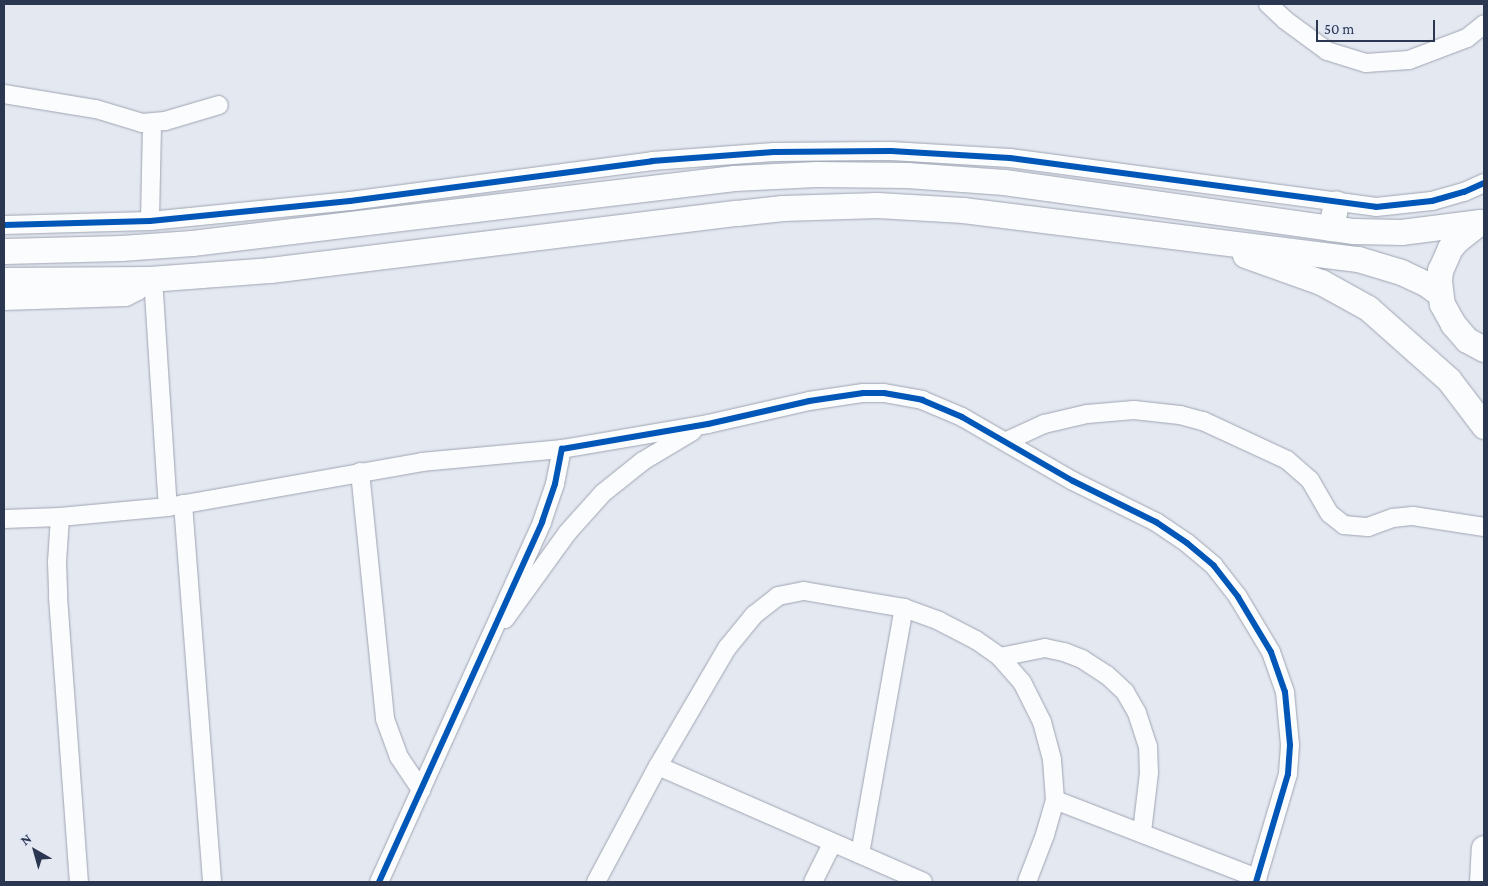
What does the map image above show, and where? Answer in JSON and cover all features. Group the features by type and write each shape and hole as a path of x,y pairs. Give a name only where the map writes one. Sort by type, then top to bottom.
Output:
{"street":[{"path":"1268,4 1285,20 1327,50 1366,63 1409,60 1467,38 1484,24"},
{"path":"4,94 54,100 96,109 132,121 152,123 219,105"},
{"path":"150,221 152,123"},
{"path":"4,224 150,221 350,201 652,161 736,154 832,151 940,153 1019,159 1376,207 1414,205 1448,197 1484,183"},
{"path":"4,251 121,248 192,243 734,178 816,174 907,175 1004,182 1331,228 1401,232 1482,221"},
{"path":"1331,228 1336,203"},
{"path":"4,280 150,279 270,270 727,214 830,205 920,206 963,210 1358,259 1401,272 1425,283 1439,293"},
{"path":"1481,352 1453,324 1444,310 1439,293 1440,270 1450,248 1458,238 1482,221"},
{"path":"1198,238 1321,282 1354,300 1380,318 1449,380 1484,426"},
{"path":"4,301 126,297 138,291 150,279"},
{"path":"150,279 176,506 212,882"},
{"path":"4,519 60,517 176,506 422,462 562,449 708,424 809,400 853,394 884,393 922,400 962,417 1007,441 1074,481 1156,522 1187,542 1214,566 1238,597 1271,652 1285,692 1290,745 1288,764 1278,814 1256,880 1142,832 1055,800"},
{"path":"1007,441 1044,424 1087,414 1134,410 1180,415 1203,421 1287,460 1310,480 1330,514 1344,525 1368,527 1394,518 1413,516 1484,527"},
{"path":"486,646 568,532 597,500 643,461 686,434 708,424"},
{"path":"379,882 486,646 516,575 542,522 555,484 562,449"},
{"path":"360,472 385,719 399,757 421,790"},
{"path":"60,517 57,562 58,597 79,882"},
{"path":"596,882 658,766 727,648 754,615 778,596 804,592 904,608 939,621 976,640 1000,657 1022,682 1042,722 1052,760 1055,800 1045,835 1027,882"},
{"path":"860,854 904,608"},
{"path":"1000,657 1045,648 1064,652 1082,659 1107,675 1125,692 1137,713 1148,746 1149,773 1142,832"},
{"path":"658,766 832,844 860,854 923,882"},
{"path":"813,882 832,844"},
{"path":"1482,882 1484,848"}],"cycle path":[{"path":"4,225 150,221 350,201 652,161 774,152 891,151 1010,158 1376,207 1432,201 1464,192 1484,183"},
{"path":"379,882 542,522 555,484 562,449 708,424 809,401 863,393 884,393 922,400 962,417 1073,481 1156,522 1187,543 1214,566 1238,597 1271,652 1285,692 1290,745 1288,774 1256,882"}]}
